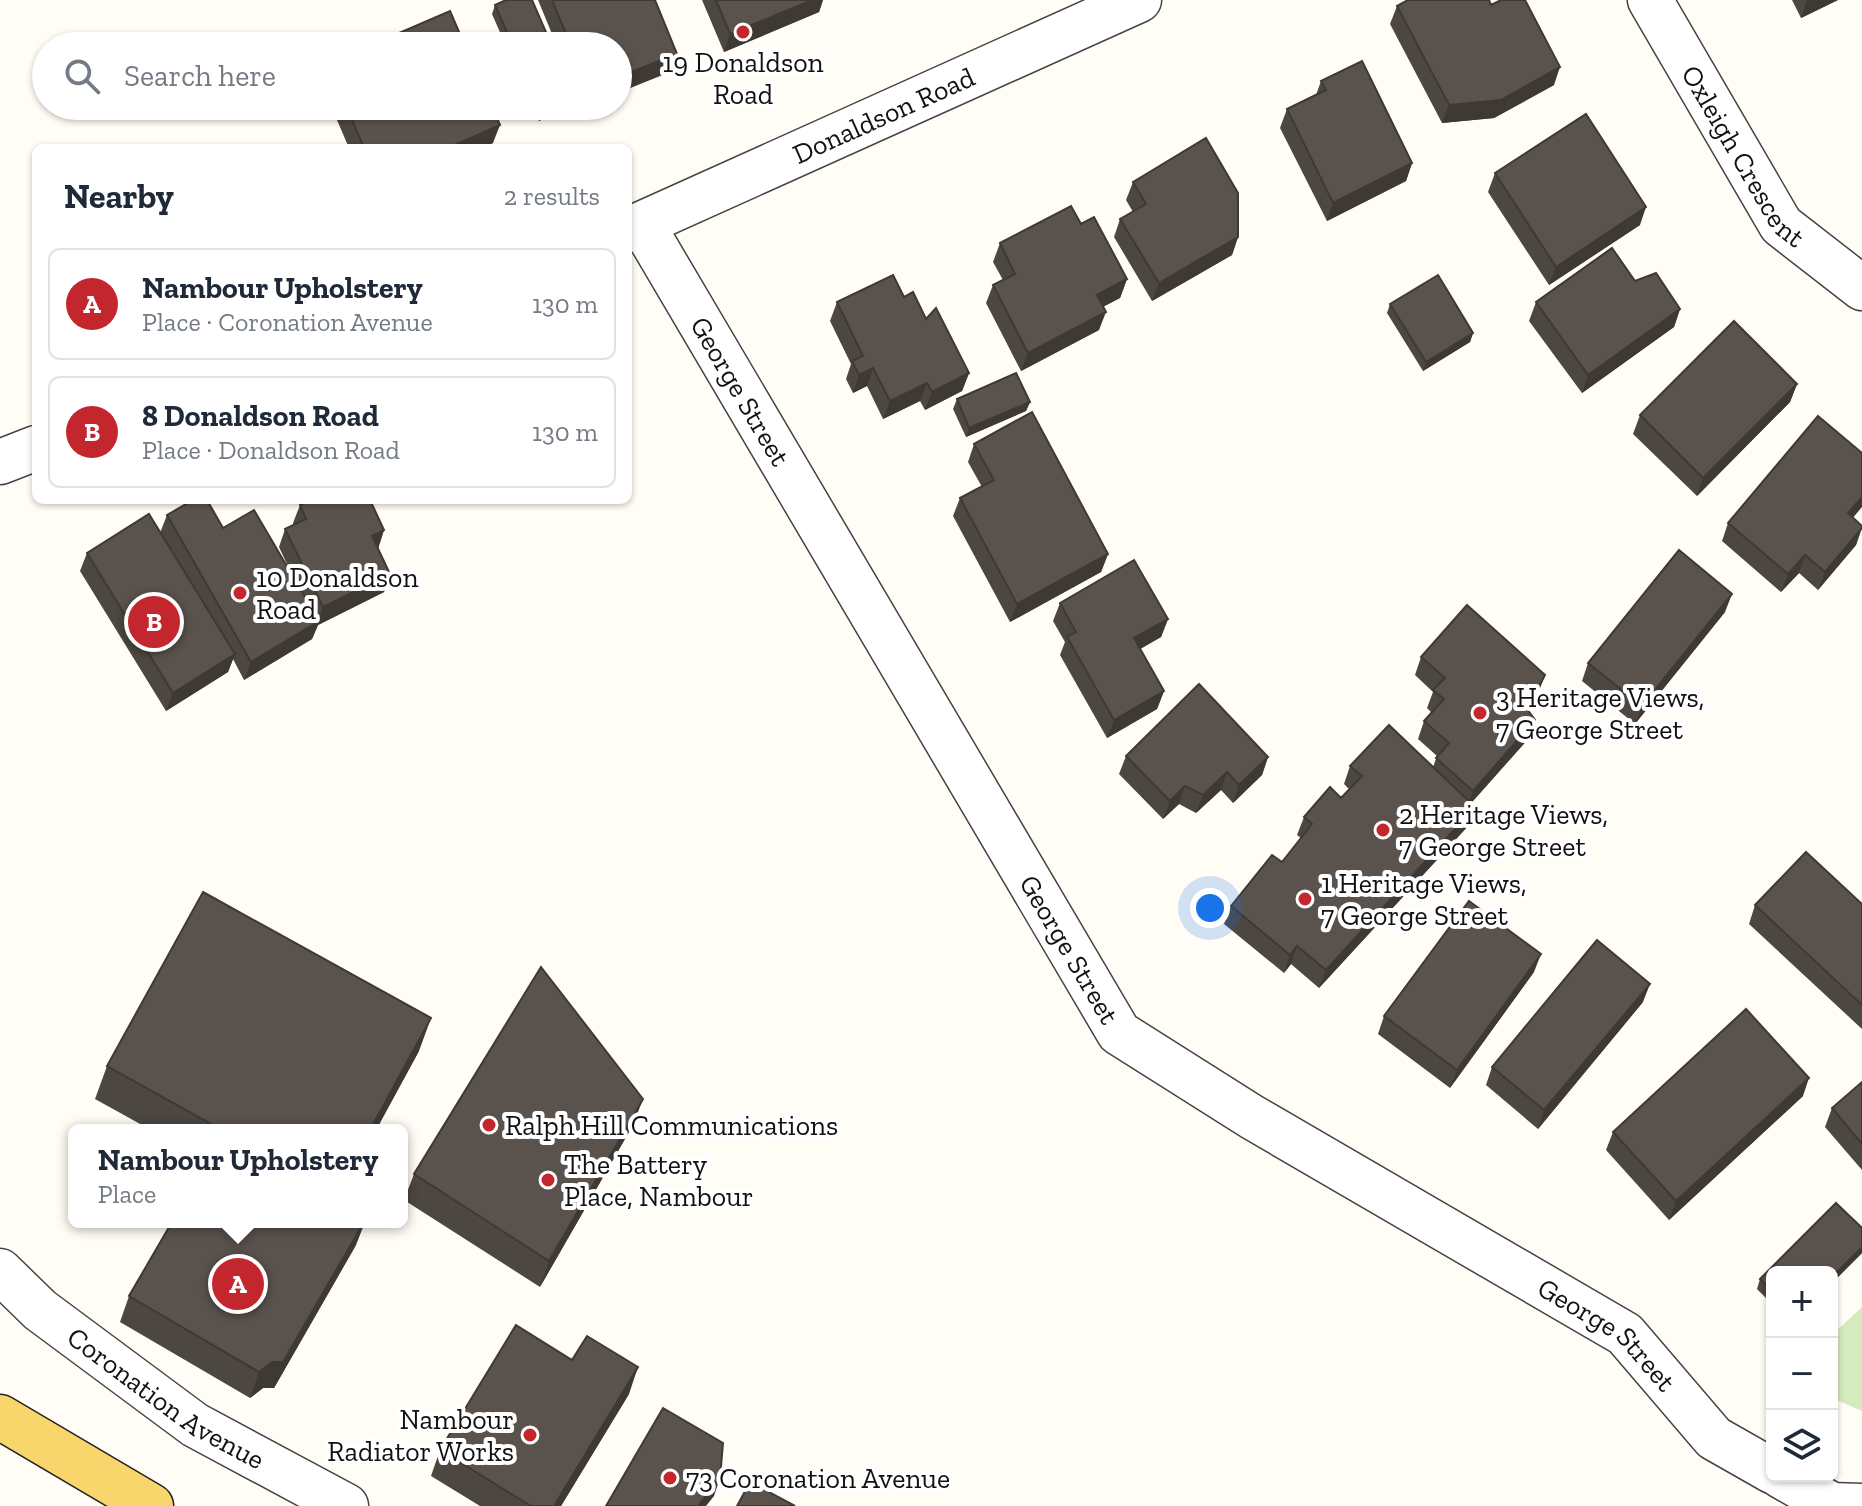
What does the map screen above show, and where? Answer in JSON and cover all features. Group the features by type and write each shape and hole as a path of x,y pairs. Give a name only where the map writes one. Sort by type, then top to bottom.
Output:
{"main road":[{"path":"0,1417 151,1506"}],"street":[{"name":"Donaldson Road","path":"635,227 1139,0"},
{"name":"Oxleigh Crescent","path":"1650,0 1781,225 1862,288"},
{"name":"George Street","path":"635,227 1119,1033 1252,1117 1625,1334 1714,1438 1766,1468"},
{"path":"0,462 32,450"},
{"name":"Coronation Avenue","path":"0,1271 40,1310 195,1425 346,1506"},
{"path":"1792,1482 1832,1505 1862,1506"}],"green space":[{"path":"1862,1307 1862,1411 1838,1401 1838,1329"}],"building":[{"path":"506,0 532,0 546,32 507,32 495,5"},
{"path":"552,0 655,0 677,54 632,72 632,32 565,32"},
{"path":"716,0 812,0 730,34"},
{"path":"1408,0 1489,0 1491,5 1501,0 1525,0 1560,67 1501,100 1449,105 1397,6"},
{"path":"450,11 459,32 401,32"},
{"path":"1362,61 1412,163 1333,203 1287,109 1326,90 1321,81"},
{"path":"1586,114 1646,207 1556,267 1495,173"},
{"path":"352,120 498,120 500,125 457,144 362,144"},
{"path":"1206,138 1238,193 1238,237 1159,283 1120,219 1146,204 1133,182"},
{"path":"1071,206 1081,224 1094,217 1127,279 1097,295 1106,312 1028,353 993,285 1015,274 1000,243"},
{"path":"1612,248 1635,281 1656,273 1680,309 1588,375 1536,302"},
{"path":"893,275 904,297 913,292 926,319 936,308 969,373 932,392 927,383 890,401 873,368 859,375 852,361 863,356 837,302"},
{"path":"1438,275 1473,333 1426,362 1390,304"},
{"path":"1734,321 1797,384 1703,478 1640,415"},
{"path":"1016,373 1030,402 969,428 957,399"},
{"path":"1032,412 1108,554 1017,604 960,498 994,480 974,444"},
{"path":"1818,416 1862,453 1862,497 1848,513 1862,528 1825,572 1805,555 1788,574 1728,523"},
{"name":"10 Donaldson Road","path":"186,504 209,504 223,528 254,510 319,621 251,662 167,515"},
{"path":"372,504 384,530 372,536 390,574 323,607 285,529 306,519 300,505"},
{"path":"149,514 235,654 173,693 87,553"},
{"path":"1679,550 1732,594 1642,706 1588,663"},
{"path":"1134,560 1168,619 1134,638 1164,691 1114,720 1067,637 1076,632 1060,603"},
{"name":"3 Heritage Views, 7 George Street","path":"1467,605 1545,675 1527,709 1535,720 1473,791 1436,758 1449,743 1424,721 1444,699 1433,690 1445,678 1421,657"},
{"path":"1199,684 1268,757 1239,785 1227,772 1203,795 1185,786 1170,801 1126,756"},
{"path":"1389,725 1475,807 1326,970 1297,946 1290,955 1231,906 1272,855 1282,862 1312,824 1304,817 1330,787 1341,798 1362,776 1350,766"},
{"path":"1806,852 1862,904 1862,1005 1755,905"},
{"path":"203,892 431,1018 373,1124 211,1124 107,1066"},
{"path":"1469,901 1541,954 1457,1070 1384,1016"},
{"path":"1597,940 1650,984 1544,1110 1492,1067"},
{"path":"541,967 643,1099 549,1261 414,1174"},
{"path":"1746,1009 1809,1078 1676,1201 1613,1132"},
{"path":"1862,1082 1862,1144 1832,1108"},
{"path":"1836,1203 1862,1228 1862,1247 1838,1271 1838,1266 1773,1266"},
{"path":"169,1228 361,1228 283,1362 272,1362 259,1372 129,1296"},
{"name":"Nambour Radiator Works","path":"516,1325 572,1360 587,1336 638,1367 554,1506 531,1506 440,1450"},
{"name":"73 Coronation Avenue","path":"663,1408 723,1443 720,1478 698,1506 606,1506"},
{"path":"750,1482 795,1506 737,1506"}],"place":[{"name":"19 Donaldson Road","path":"743,32"},
{"name":"10 Donaldson Road","path":"240,593"},
{"name":"8 Donaldson Road","path":"154,622"},
{"name":"3 Heritage Views, 7 George Street","path":"1480,713"},
{"name":"2 Heritage Views, 7 George Street","path":"1383,830"},
{"name":"1 Heritage Views, 7 George Street","path":"1305,899"},
{"name":"Ralph Hill Communications","path":"489,1125"},
{"name":"The Battery Place, Nambour","path":"548,1180"},
{"name":"Nambour Upholstery","path":"238,1284"},
{"name":"Nambour Radiator Works","path":"530,1435"},
{"name":"73 Coronation Avenue","path":"670,1478"}]}
